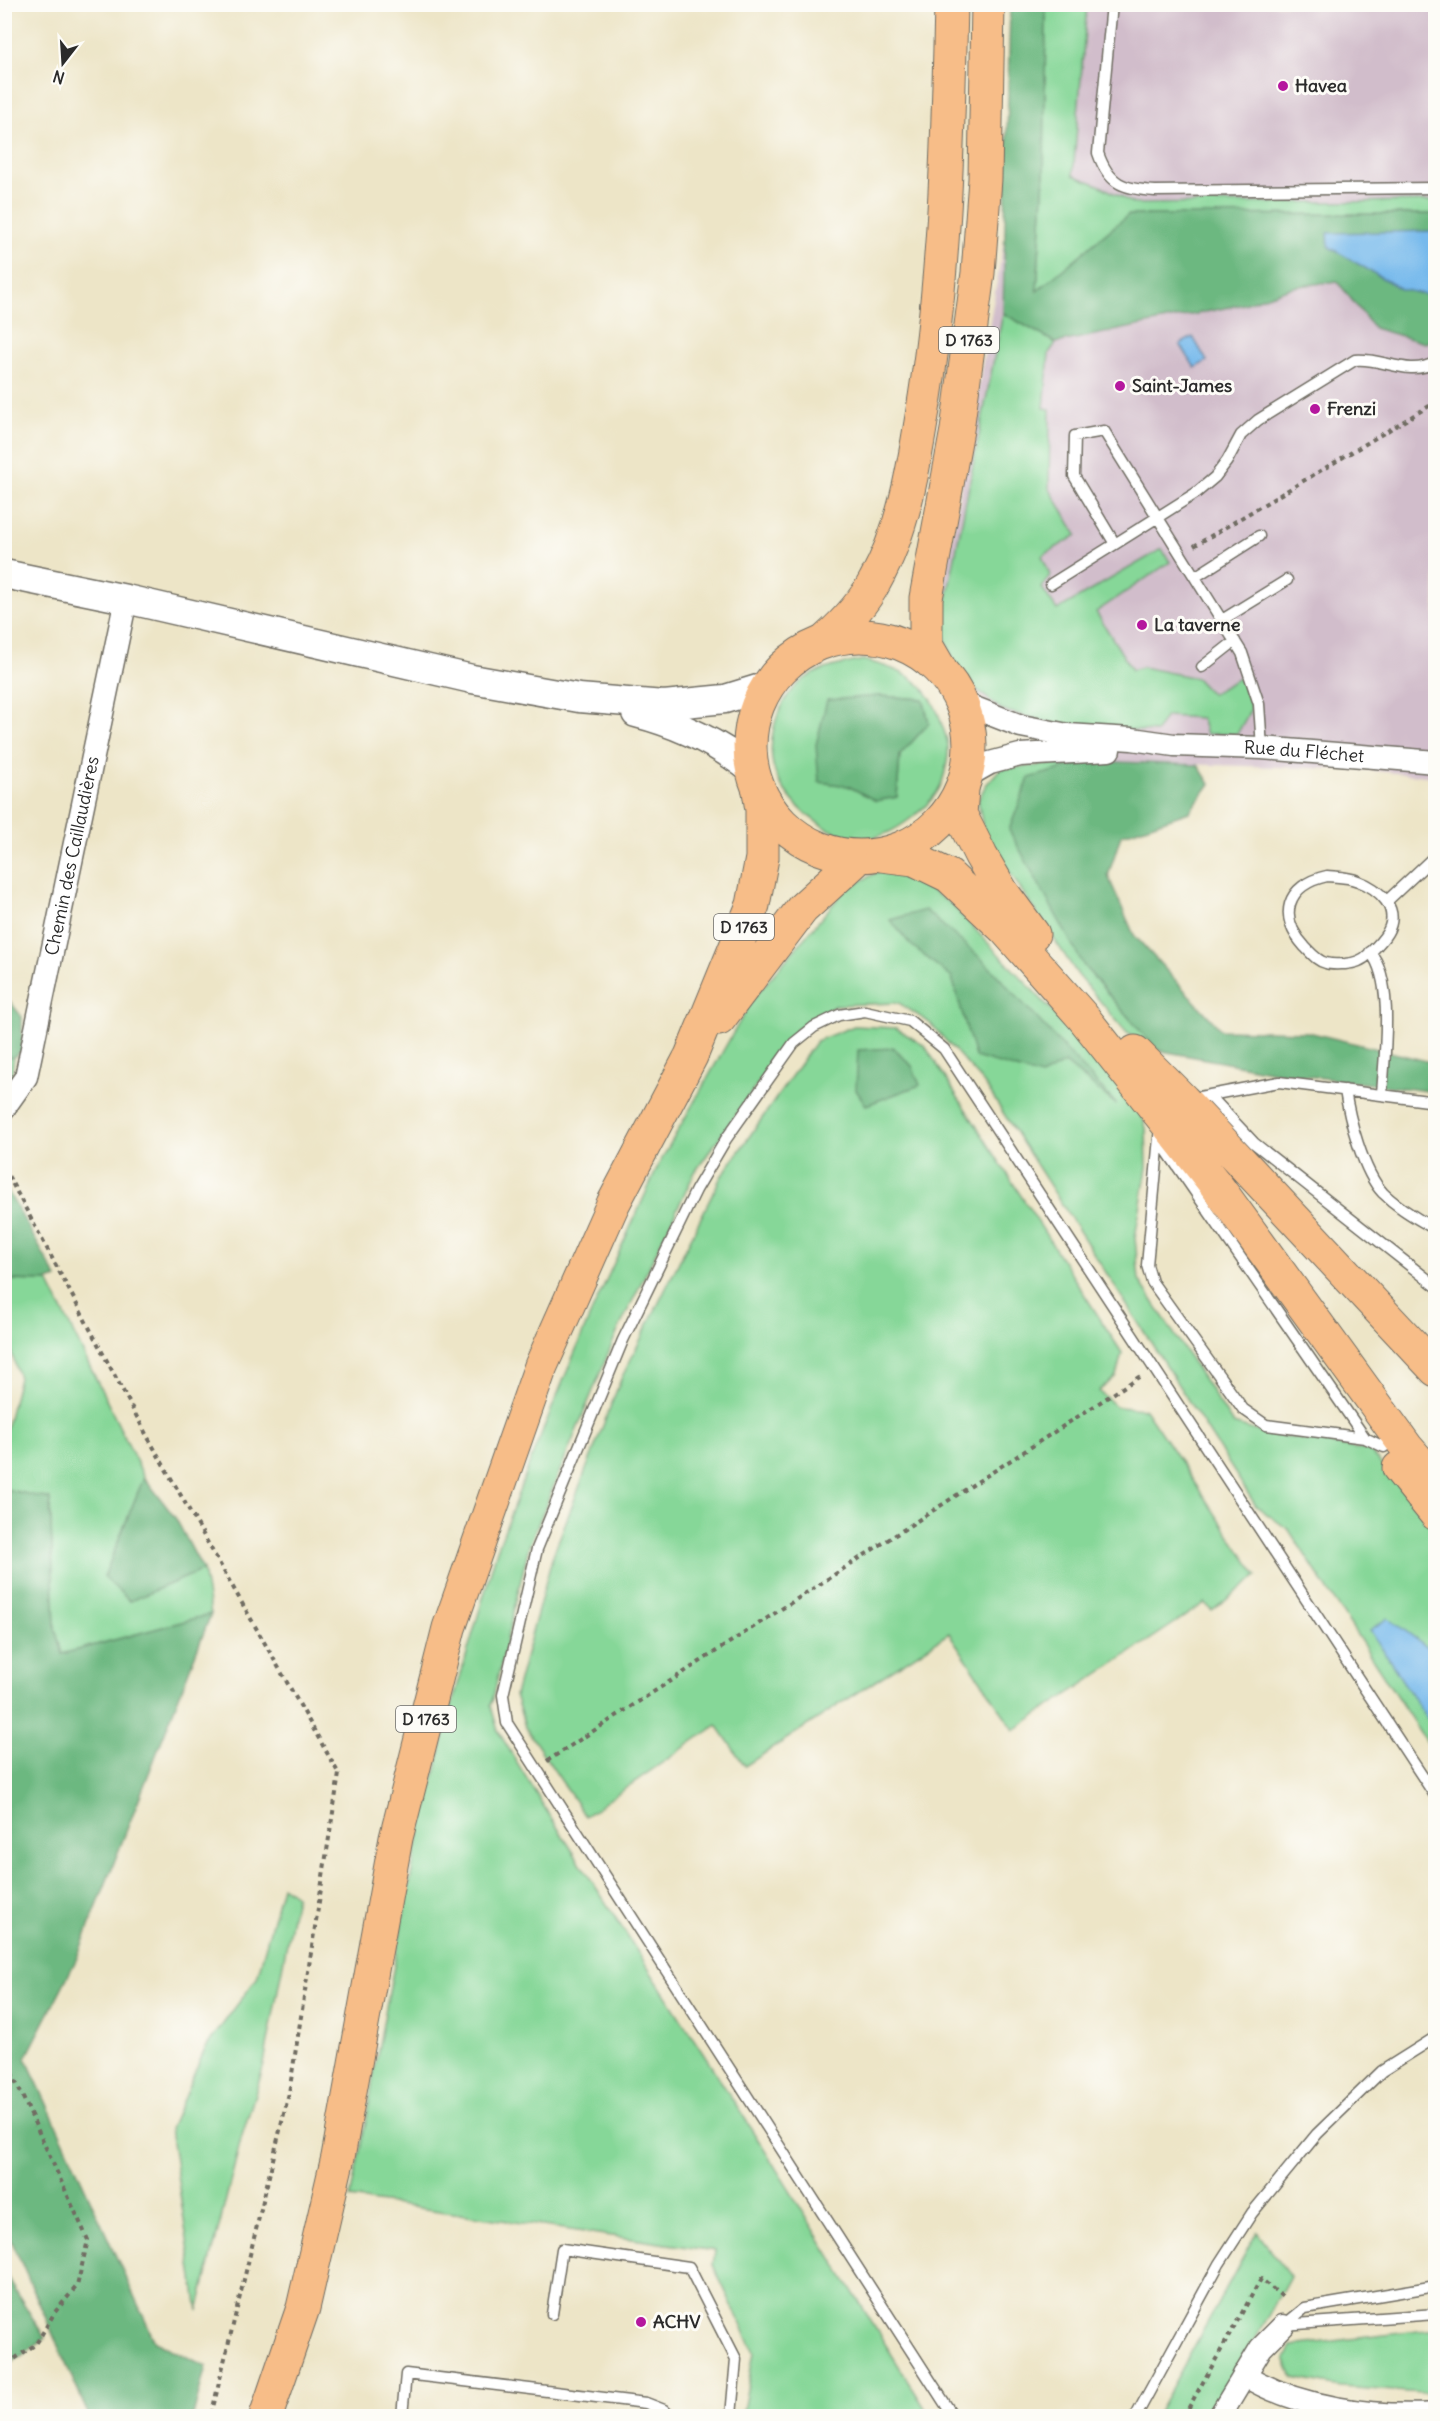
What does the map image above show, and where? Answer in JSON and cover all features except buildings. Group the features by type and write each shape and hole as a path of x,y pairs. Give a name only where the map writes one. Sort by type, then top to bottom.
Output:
{"main road":[{"name":"D 1763","path":"826,640 842,626 862,601 887,557 899,525 917,447 939,293 948,160 951,4"},
{"name":"D 1763","path":"940,669 926,645 926,598 957,430 978,273 985,179 988,4"},
{"path":"1436,1370 1176,1109 1082,1016 982,907 949,876 914,859 828,852 799,838 775,817 755,780 749,741 754,712 767,686 783,666 803,651 826,640 856,635 887,639 916,650 940,669 963,703 968,720 971,748 960,814 1002,892 1057,968 1114,1031 1176,1109 1379,1434 1436,1514"},
{"name":"D 1763","path":"266,2416 303,2308 333,2181 396,1838 450,1628 542,1366 613,1204 691,1056 753,905 762,858 762,810 755,780"},
{"path":"870,856 907,846 930,832 948,813 964,783"},
{"name":"D 1763","path":"691,1056 802,909 870,856"},
{"path":"1379,1434 1420,1435 1436,1454"},
{"path":"1379,1434 1407,1448 1436,1481"}],"street":[{"path":"4,574 126,599 472,679 579,698 662,720 712,741 755,780"},
{"name":"Chemin des Caillaudières","path":"4,1108 26,1077 126,599"},
{"path":"579,698 664,705 725,699 767,686"},
{"name":"Rue du Fléchet","path":"963,703 1021,726 1068,735 1132,739 1174,745"},
{"name":"Rue du Fléchet","path":"964,783 990,763 1020,755 1174,745 1262,748 1436,762"},
{"path":"1220,2416 1261,2348 1283,2325"},
{"path":"1244,2375 1259,2384 1331,2409 1381,2416 1436,2414"}],"lane":[{"path":"1112,4 1098,153 1103,167 1116,181 1131,190 1436,188"},
{"path":"1051,584 1196,493 1215,477 1241,435 1258,420 1355,360 1368,359 1415,369 1436,362"},
{"path":"1115,544 1074,476 1075,436 1104,431 1235,641 1242,653 1259,704 1262,748"},
{"path":"1195,577 1259,536"},
{"path":"1222,620 1287,580"},
{"path":"1202,667 1235,641"},
{"path":"1388,900 1436,855"},
{"path":"1327,876 1358,880 1388,900 1391,919 1388,933 1357,963 1326,963 1315,958 1293,934 1289,919 1289,906 1302,886 1312,879 1327,876"},
{"path":"1370,952 1378,961 1384,984 1382,1095"},
{"path":"954,2416 507,1722 503,1695 537,1549 622,1340 696,1190 726,1139 794,1043 814,1027 839,1015 865,1011 910,1021 944,1049 1436,1797"},
{"path":"1176,1109 1279,1082 1436,1102"},
{"path":"1345,1090 1353,1129 1376,1182 1397,1206 1436,1230"},
{"path":"1176,1109 1254,1143 1436,1286"},
{"path":"1176,1109 1147,1265 1152,1282 1243,1409 1266,1425 1379,1434"},
{"path":"1136,2416 1220,2264 1252,2213 1317,2134 1341,2110 1382,2071 1436,2037"},
{"path":"552,2314 562,2248 689,2267 736,2359 731,2416"},
{"path":"1283,2325 1305,2308 1436,2286"},
{"path":"1283,2325 1436,2314"},
{"path":"402,2416 406,2374 646,2403 664,2410 670,2416"}],"path":[{"path":"1181,554 1436,402"},
{"path":"4,1168 146,1434 339,1774 289,2093 211,2416"},
{"path":"537,1768 1154,1368"},
{"path":"4,1370 9,1388 4,1402"},
{"path":"4,2056 88,2240 77,2286 55,2312 36,2344 4,2366"},
{"path":"1184,2416 1261,2279 1284,2298"}],"shaded area":[{"path":"1013,5 1435,5 1435,777 1366,770 1089,761 1016,731 968,685 939,613 1014,184"}],"green space":[{"path":"1010,5 1046,5 1044,175 1037,291 1128,215 1435,214 1435,339 1425,343 1374,328 1337,281 1293,287 1244,304 1056,343 1003,313"},
{"path":"1046,5 1087,5 1073,175 1101,186 1134,204 1435,201 1435,214 1128,215 1037,292 1044,175"},
{"path":"1003,313 1056,343 1049,353 1044,408 1050,409 1049,488 1077,535 1042,556 1050,575 1042,588 1057,610 1162,549 1170,562 1096,612 1132,670 1142,667 1196,678 1211,694 1241,677 1251,709 1237,734 1206,734 1201,718 1166,716 1156,732 1063,726 1002,710 976,689 954,661 944,635 944,613"},
{"path":"863,660 891,668 913,680 922,688 937,710 948,744 947,760 938,791 921,810 900,826 868,838 841,834 806,814 780,783 772,757 774,728 778,714 793,689 817,672","holes":["879,696 923,699 929,723 900,755 897,797 876,800 848,786"]},
{"path":"879,696 923,699 929,723 900,755 897,797 876,801 848,786 819,782 816,745 827,700"},
{"path":"1089,761 1084,966 1157,1050 1127,1033 1078,975 984,834 978,800 986,785 1000,769"},
{"path":"1089,761 1198,765 1210,784 1189,812 1121,835 1108,876 1134,935 1221,1030 1308,1032 1435,1063 1435,1092 1275,1072 1157,1050 1084,966 1009,830 1029,778"},
{"path":"879,871 918,882 951,904 1138,1101 1146,1128 1147,1168 1135,1238 1139,1280 1233,1424 1260,1432 1370,1451 1435,1529 1435,1738 1427,1743 1289,1530 1256,1506 984,1083 930,1023 899,1003 836,1005 796,1030 695,1172 615,1337 529,1546 491,1706 498,1731 541,1802 744,2117 930,2416 742,2416 754,2352 713,2265 715,2251 350,2198 416,1850 452,1705 497,1550 533,1454 589,1318 660,1162 752,1000 845,890"},
{"path":"925,910 984,961 1117,1105 1065,1063 1041,1076 975,1057 952,978 910,944 890,920"},
{"path":"4,994 22,1017 22,1050 14,1057 5,1058"},
{"path":"854,1026 896,1028 925,1046 1122,1353 1116,1376 1099,1391 1117,1407 1145,1409 1257,1576 1212,1611 1205,1603 1014,1730 949,1633 745,1766 717,1725 585,1816 525,1727 515,1695 553,1555 621,1379 721,1177 816,1041"},
{"path":"894,1048 912,1066 920,1085 866,1105 856,1090 858,1050"},
{"path":"14,1057 10,1086 5,1092 5,1058"},
{"path":"5,1186 57,1278 48,1281 5,1280"},
{"path":"5,1280 48,1281 144,1477 104,1577 130,1601 203,1570 211,1614 62,1654 55,1628 50,1499 5,1489 5,1433 19,1378 5,1329"},
{"path":"144,1477 176,1519 203,1570 130,1601 104,1577"},
{"path":"5,1489 50,1499 55,1628 62,1654 211,1614 76,1960 26,2058 155,2342 206,2366 193,2416 89,2416 5,2226"},
{"path":"282,1886 296,1896 263,2068 241,2139 198,2311 170,2129 206,2047 257,1978"},
{"path":"1257,2232 1290,2276 1213,2416 1156,2416"},
{"path":"4,2272 45,2338 5,2368 4,2368"},
{"path":"1435,2329 1435,2394 1341,2387 1293,2378 1285,2359 1291,2346"}],"water":[{"path":"1435,231 1435,291 1426,295 1401,289 1329,247 1328,233"},
{"path":"1193,337 1207,361 1195,368 1180,344"},
{"path":"1388,1618 1435,1653 1435,1720 1430,1724 1370,1630"}],"place":[{"name":"Havea","path":"1283,86"},
{"name":"Saint-James","path":"1120,386"},
{"name":"Frenzi","path":"1315,409"},
{"name":"La taverne","path":"1142,625"},
{"name":"ACHV","path":"641,2322"}]}
